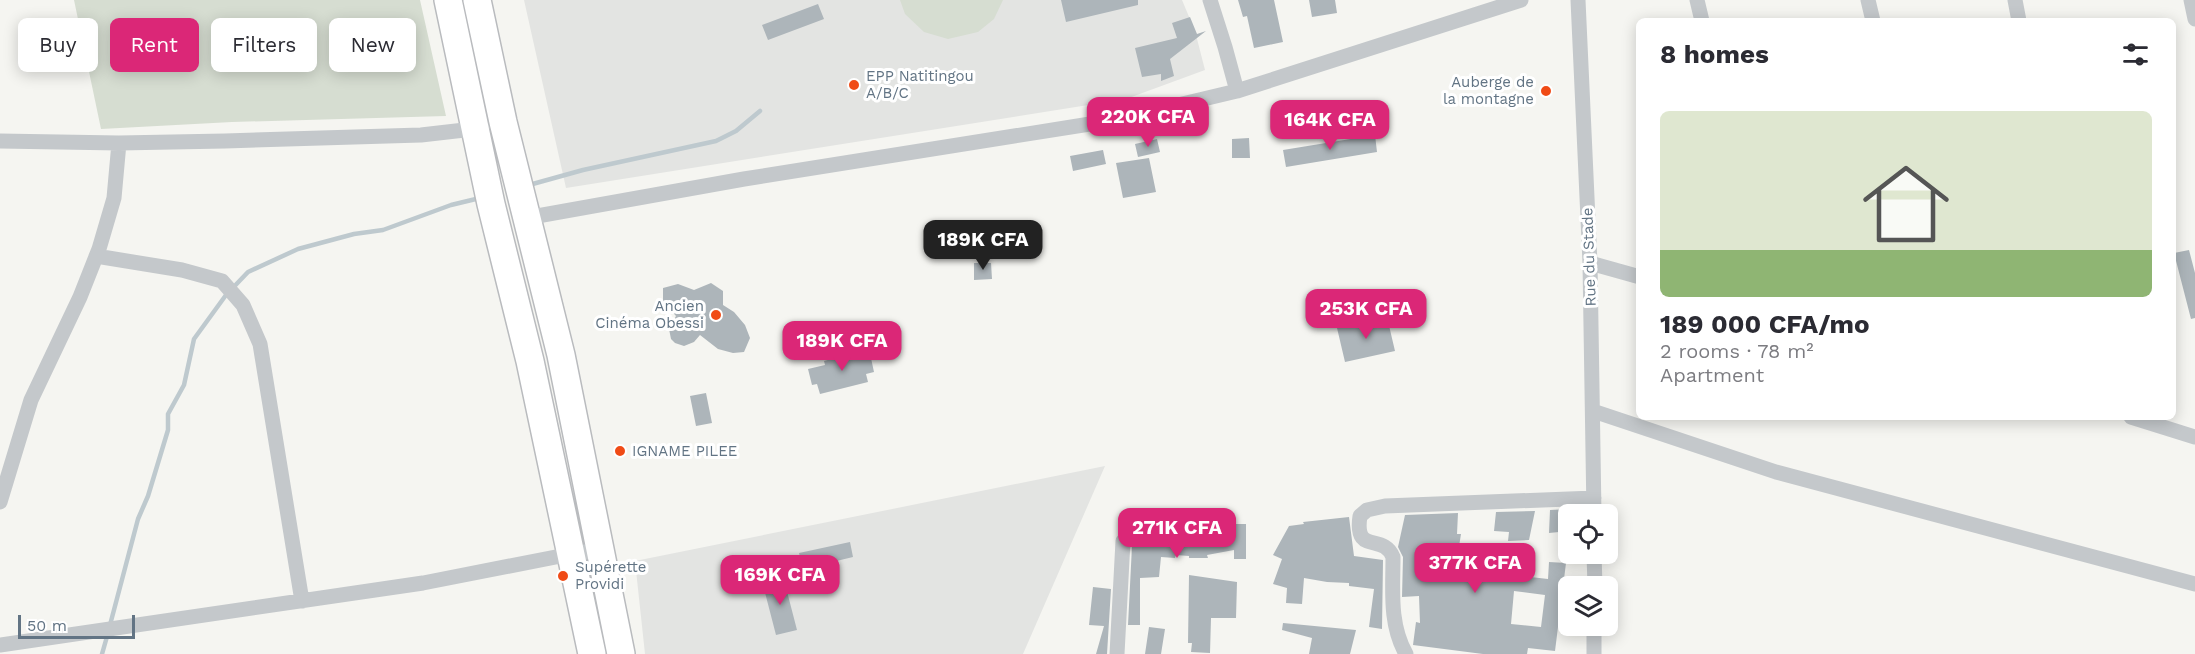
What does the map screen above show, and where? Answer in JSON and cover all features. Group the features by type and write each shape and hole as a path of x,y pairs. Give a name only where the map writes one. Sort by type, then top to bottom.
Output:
{"highway":[{"path":"448,0 489,193 530,361 592,654"},
{"path":"477,0 503,122 561,355 621,654"},
{"path":"530,361 561,355"}],"street":[{"path":"1210,0 1237,91"},
{"path":"522,198 744,179 1115,120 1237,91 1521,0"},
{"name":"Rue du Stade","path":"1578,0 1590,262 1594,504"},
{"path":"1697,0 1701,18"},
{"path":"1868,0 1872,18"},
{"path":"2015,0 2018,18"},
{"path":"2191,0 2195,19"},
{"path":"0,141 119,143 410,136 476,130 503,122"},
{"path":"0,502 31,400 80,297 96,256 114,198 119,143"},
{"path":"96,256 182,270 222,281 243,305 261,345 303,601"},
{"path":"1590,262 1636,276"},
{"path":"1593,411 1776,472 2195,584"},
{"path":"2141,420 2195,437"},
{"path":"1406,654 1398,640 1393,615 1393,557 1390,550 1366,541 1360,536 1359,516 1367,510 1385,506 1594,498"},
{"path":"1117,654 1123,541"},
{"path":"0,645 423,583 600,550"},
{"path":"1594,636 1594,654"}],"shaded area":[{"path":"74,0 420,0 446,116 232,122 101,129 89,72 98,72 98,18 78,18"},
{"name":"EPP Natitingou A/B/C","path":"524,0 1182,0 1195,31 1205,70 1126,99 566,188"},
{"path":"900,0 1003,0 994,19 978,32 948,39 924,32 905,14"},
{"path":"1105,466 1023,654 645,654 635,561"}],"building":[{"path":"1061,0 1138,0 1138,5 1066,22"},
{"path":"1238,0 1274,0 1283,42 1254,48 1247,16 1243,17"},
{"path":"1309,0 1335,0 1337,13 1312,17"},
{"path":"818,4 824,19 768,40 762,25"},
{"path":"1190,17 1197,34 1206,31 1170,59 1174,76 1161,81 1161,74 1142,77 1135,48 1177,38 1172,23"},
{"path":"1375,135 1377,152 1286,167 1283,150"},
{"path":"1249,138 1250,158 1232,158 1232,139"},
{"path":"1157,139 1160,152 1138,157 1135,144"},
{"path":"1103,150 1106,164 1073,171 1070,156"},
{"path":"1149,158 1156,192 1123,198 1116,163"},
{"path":"2189,250 2195,273 2195,318 2191,319 2176,253"},
{"path":"974,263 991,263 992,279 974,280"},
{"name":"Ancien Cinéma Obessi","path":"711,283 723,291 723,305 734,312 745,325 750,338 744,352 733,353 718,349 700,335 694,342 684,346 671,339 669,329 676,316 663,302 663,288 678,284 694,290"},
{"path":"1387,317 1395,351 1345,362 1337,328"},
{"path":"869,349 874,372 866,374 868,382 820,394 817,384 812,385 808,369 825,365 824,361"},
{"path":"706,393 712,423 696,426 690,396"},
{"path":"1550,510 1558,510 1558,532 1549,533"},
{"path":"1535,511 1529,540 1508,541 1509,532 1494,531 1496,512"},
{"path":"1458,513 1457,534 1461,534 1457,559 1504,565 1504,562 1523,562 1521,576 1548,579 1549,562 1566,564 1564,576 1558,576 1558,627 1555,651 1528,648 1527,654 1483,654 1413,645 1416,622 1420,623 1419,596 1402,597 1403,557 1398,547 1405,515","holes":["1514,591 1545,595 1541,627 1511,624"]},
{"path":"1349,517 1354,556 1383,560 1382,629 1369,627 1374,589 1349,586 1349,583 1304,578 1302,604 1286,603 1287,588 1273,584 1282,559 1273,555 1289,526 1304,524 1303,522"},
{"path":"1235,524 1246,524 1246,559 1234,559 1234,550 1207,555 1208,558 1176,555 1175,558 1161,557 1159,577 1140,578 1140,625 1128,625 1132,546 1235,533"},
{"path":"850,542 853,557 803,569 799,553"},
{"path":"1189,575 1237,582 1236,618 1211,618 1210,653 1191,652 1192,643 1188,643"},
{"path":"783,576 797,630 776,635 762,581"},
{"path":"1093,587 1111,589 1107,654 1096,654 1104,626 1089,625"},
{"path":"1283,623 1356,630 1350,654 1309,654 1312,638 1282,630"},
{"path":"1149,627 1165,629 1161,654 1145,654"}],"waterway":[{"path":"529,185 583,170 716,141 736,131 760,111"},
{"path":"110,625 138,519 148,496 168,430 168,414 184,385 194,339 226,295 248,272 298,249 354,234 383,230 451,205 480,198"},
{"path":"102,654 108,633"}],"place":[{"name":"EPP Natitingou A/B/C","path":"854,85"},
{"name":"Auberge de la montagne","path":"1546,91"},
{"name":"Ancien Cinéma Obessi","path":"716,315"},
{"name":"IGNAME PILEE","path":"620,451"},
{"name":"Supérette Providi","path":"563,576"}]}
